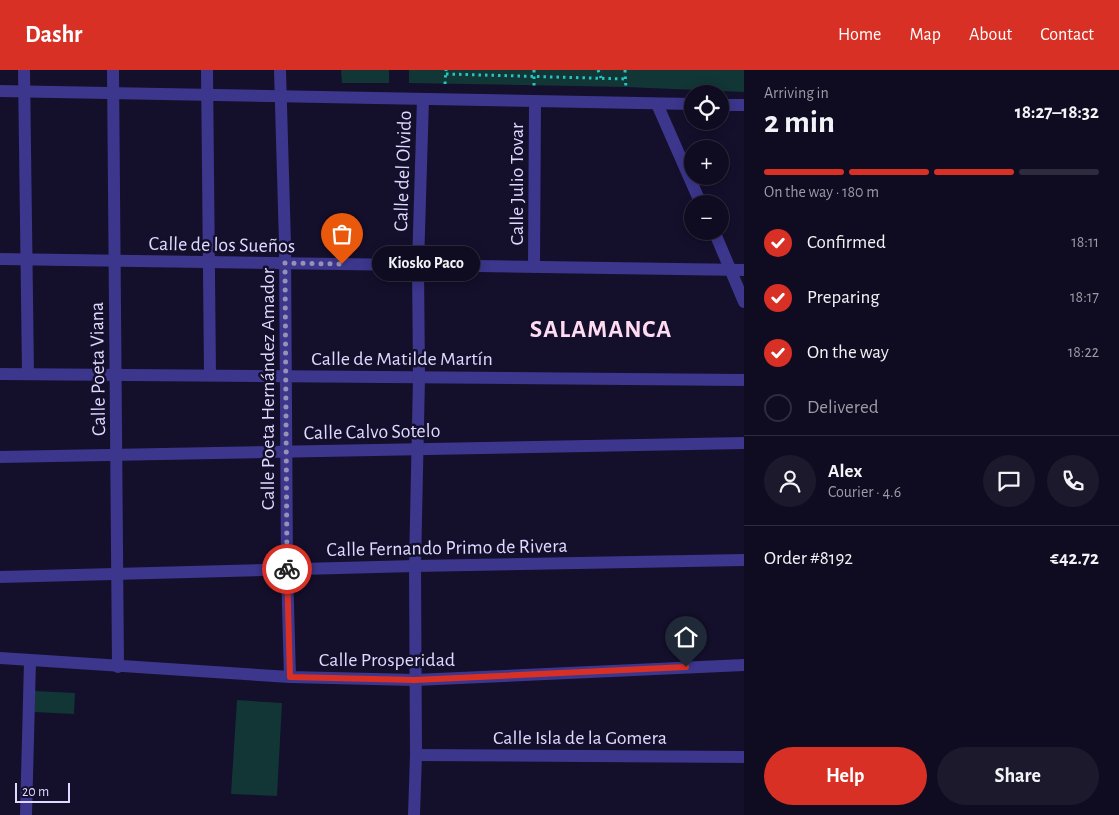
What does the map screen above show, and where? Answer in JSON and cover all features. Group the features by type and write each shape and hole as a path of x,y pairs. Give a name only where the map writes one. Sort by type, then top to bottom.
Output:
{"street":[{"path":"24,70 28,374"},
{"name":"Calle Poeta Viana","path":"113,70 118,667"},
{"path":"207,70 210,375"},
{"name":"Calle Poeta Hernández Amador","path":"280,70 285,263 287,570 290,677"},
{"path":"0,92 684,104"},
{"name":"Calle del Olvido","path":"414,815 416,755 415,566 419,377 418,265 423,99"},
{"name":"Calle Julio Tovar","path":"534,267 535,102"},
{"path":"657,104 697,195"},
{"path":"729,105 744,105"},
{"path":"718,240 744,302"},
{"name":"Calle de los Sueños","path":"0,259 744,270"},
{"name":"Calle de Matilde Martín","path":"0,374 744,380"},
{"name":"Calle Calvo Sotelo","path":"0,457 744,443"},
{"name":"Calle Fernando Primo de Rivera","path":"0,577 415,566 744,560"},
{"name":"Calle Prosperidad","path":"0,658 290,677 415,680 744,665"},
{"path":"26,815 30,661"},
{"name":"Calle Isla de la Gomera","path":"416,755 744,757"}],"path":[{"path":"482,70 482,75"},
{"path":"534,70 534,76"},
{"path":"598,70 601,78"},
{"path":"446,74 626,79"}],"green space":[{"path":"341,70 389,70 389,83 342,83"},
{"path":"409,70 744,70 744,92 729,91 729,85 684,85 684,89 409,83"},
{"path":"35,691 75,693 74,714 34,712"},
{"path":"237,700 282,703 277,796 231,794"}],"way so far":[{"path":"287,569 285,263 342,264"}],"place":[{"name":"Kiosko Paco","path":"342,264"}],"district":[{"name":"SALAMANCA","path":"601,328"}],"route":[{"path":"287,569 290,677 415,680 686,667"}]}
